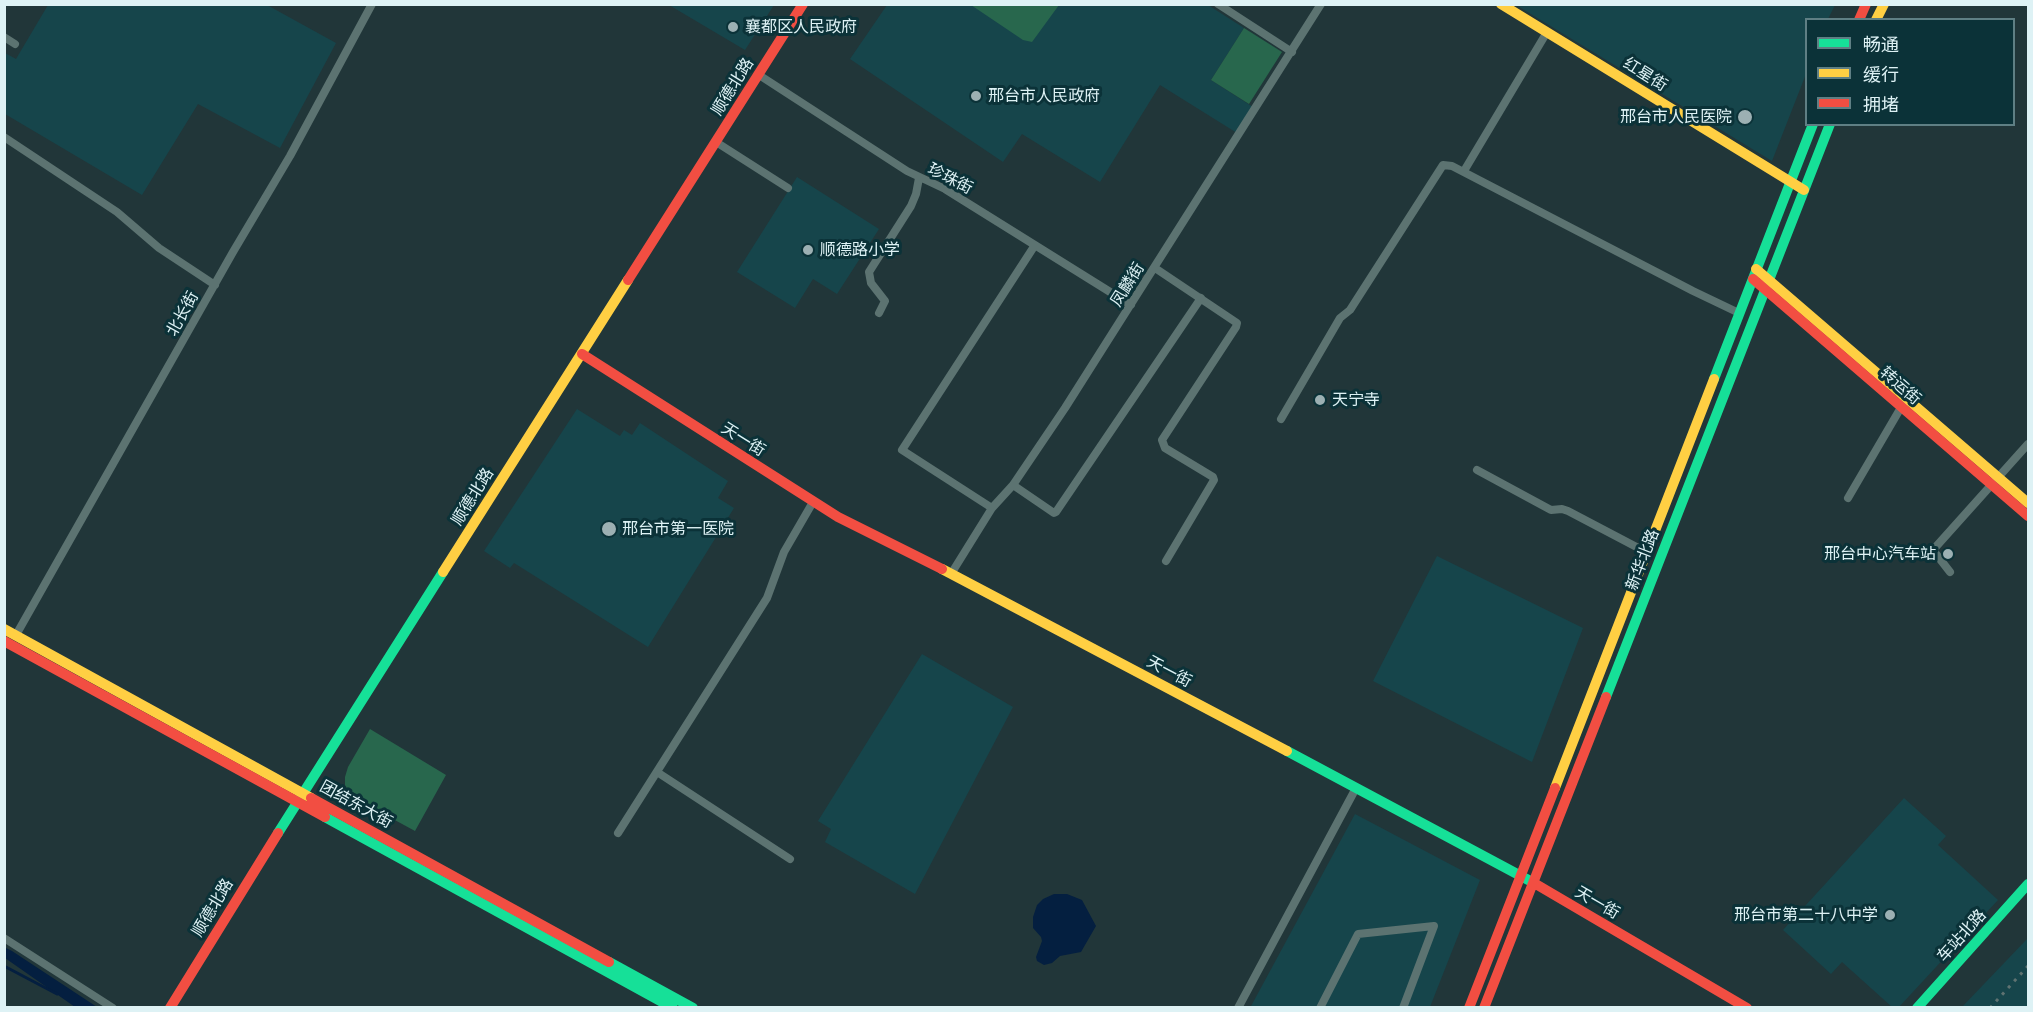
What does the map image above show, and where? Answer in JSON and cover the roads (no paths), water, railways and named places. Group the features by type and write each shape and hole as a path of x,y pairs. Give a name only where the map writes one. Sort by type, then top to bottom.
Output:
{"main road":[{"name":"顺德北路","path":"170,1008 300,797 803,4"},
{"name":"红星街","path":"1501,4 1804,190"},
{"path":"1860,18 1866,4"},
{"path":"1877,18 1884,4"},
{"name":"新华北路","path":"1469,1008 1812,126"},
{"name":"新华北路","path":"1484,1008 1829,126"},
{"name":"转运街","path":"1754,274 1996,482 2028,516"},
{"name":"天一街","path":"582,354 838,517 951,574 1521,875 1747,1008"},
{"name":"转运街","path":"1996,482 2028,503"},
{"name":"团结东大街","path":"4,629 673,1008"},
{"name":"团结东大街","path":"4,641 693,1008"},
{"name":"车站北路","path":"1917,1008 2028,884"}],"street":[{"name":"北长街","path":"16,636 290,156 372,4"},
{"path":"1218,4 1292,52"},
{"name":"凤麟街","path":"951,574 992,508 1012,485 1065,408 1321,4"},
{"path":"1464,171 1547,32"},
{"path":"4,37 15,44"},
{"name":"珍珠街","path":"759,75 919,178 945,189 1131,305"},
{"path":"4,137 117,212 159,248 215,285"},
{"path":"716,142 788,188"},
{"path":"1281,419 1340,318 1350,310 1441,166 1448,164 1692,291 1739,313"},
{"path":"879,313 885,301 871,283 869,272 911,206 919,178"},
{"path":"992,508 902,450 1035,245"},
{"path":"1155,268 1234,320 1236,327 1162,440 1165,448 1213,477 1214,480 1166,561"},
{"path":"1012,485 1054,513 1056,512 1200,298"},
{"path":"1848,498 1904,403"},
{"path":"1950,572 1933,550 2028,444"},
{"path":"1477,470 1551,510 1568,511 1646,552"},
{"path":"618,832 767,598 784,552 813,502"},
{"path":"657,772 790,860"},
{"path":"1238,1008 1356,788"},
{"path":"1320,1008 1358,934 1434,926 1403,1008"},
{"path":"4,938 113,1008"}],"waterway":[{"path":"4,966 57,994"}],"railway":[{"path":"1990,1008 2028,966"}],"place":[{"name":"襄都区人民政府","path":"733,27"},
{"name":"邢台市人民政府","path":"976,96"},
{"name":"邢台市人民医院","path":"1745,117"},
{"name":"顺德路小学","path":"808,250"},
{"name":"天宁寺","path":"1320,400"},
{"name":"邢台市第一医院","path":"609,529"},
{"name":"邢台中心汽车站","path":"1948,554"},
{"name":"邢台市第二十八中学","path":"1890,915"}]}
